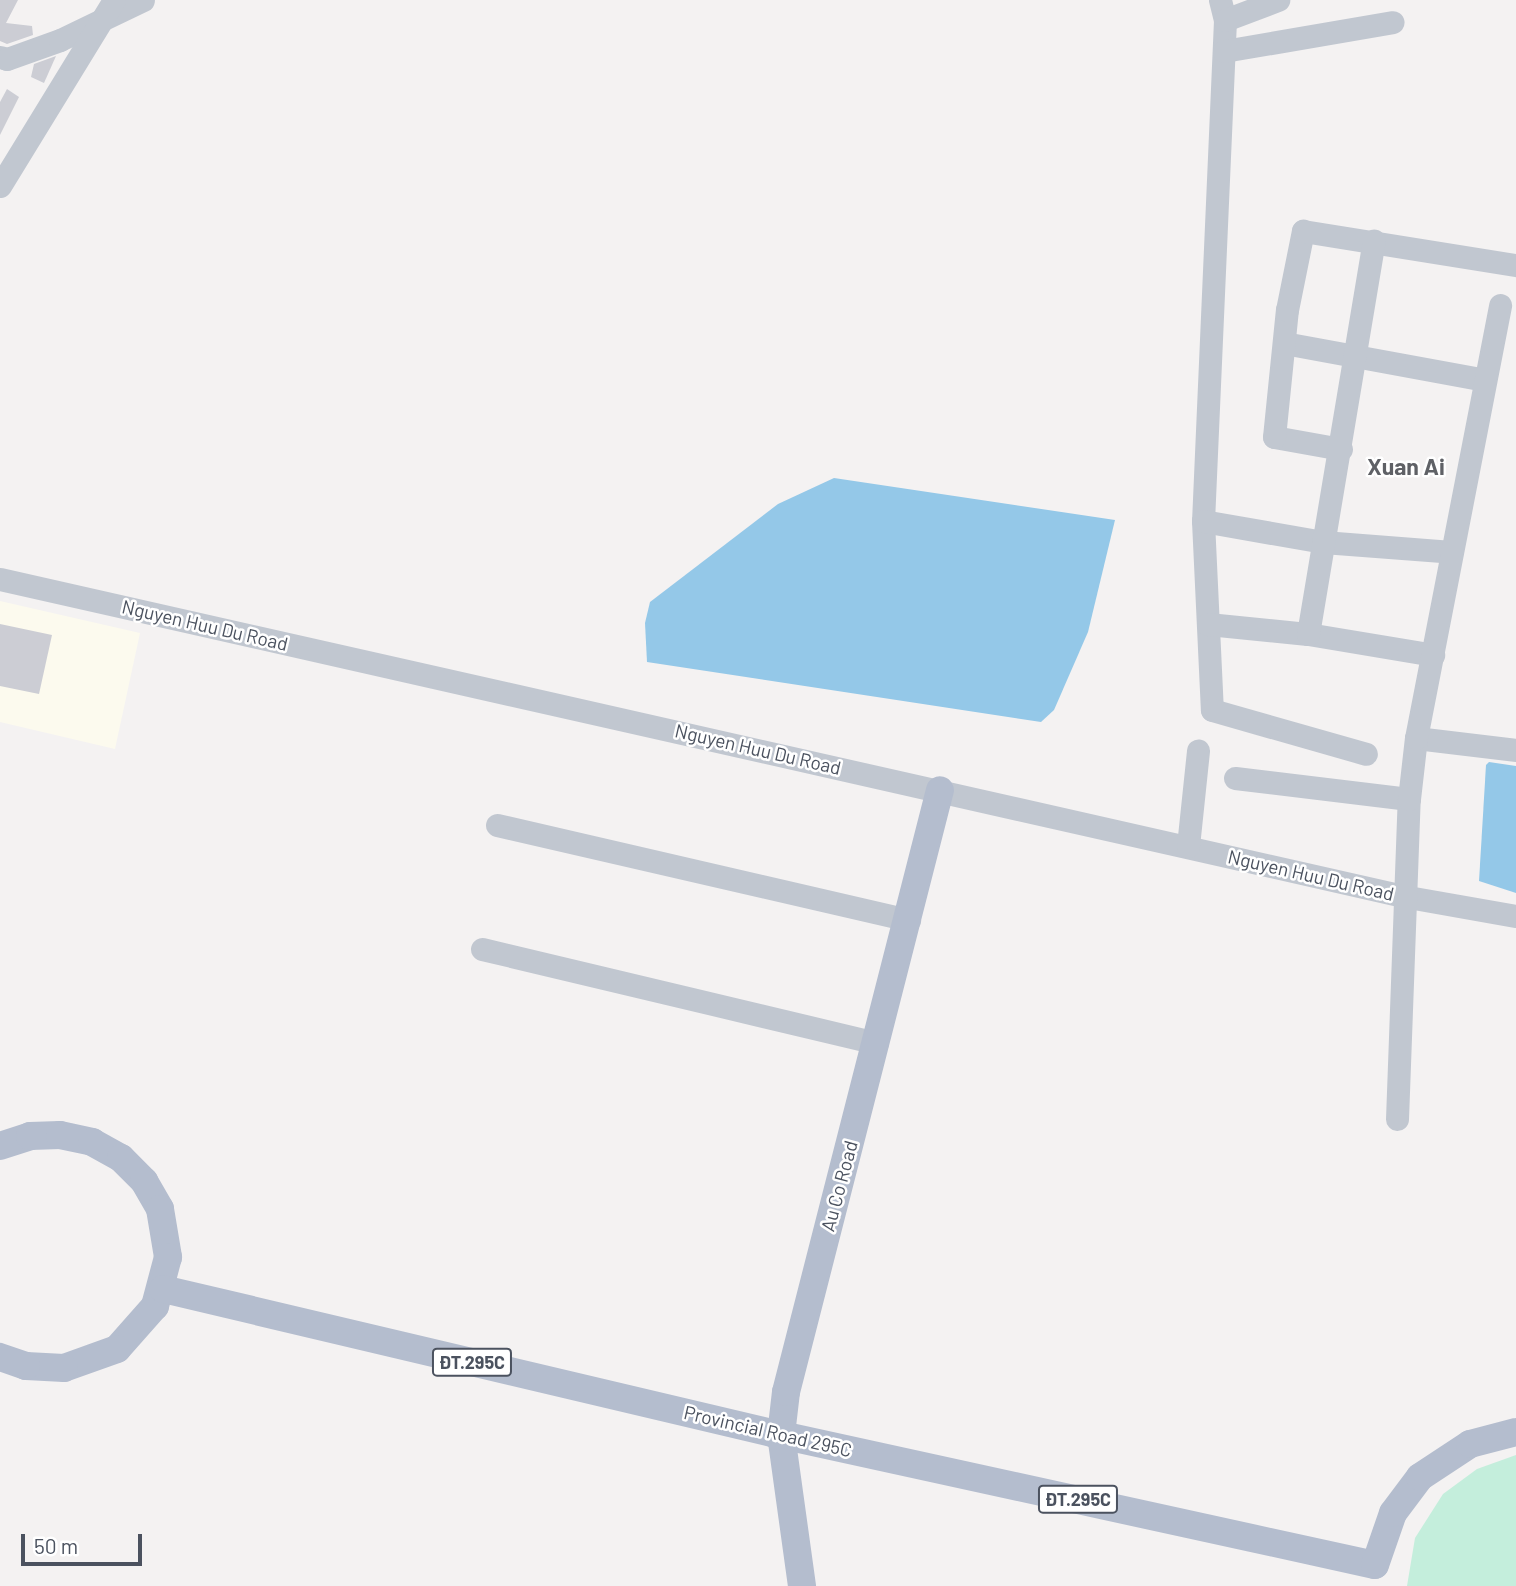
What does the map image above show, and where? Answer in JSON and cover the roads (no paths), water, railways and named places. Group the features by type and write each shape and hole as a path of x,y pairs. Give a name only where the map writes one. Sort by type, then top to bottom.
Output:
{"main road":[{"name":"Au Co Road","path":"802,1586 781,1435 793,1353 877,1043 940,790"},
{"path":"0,1146 30,1136 60,1135 92,1142 121,1158 144,1181 160,1209 168,1240 163,1289 132,1337 101,1358 45,1369 0,1357"},
{"name":"Provincial Road 295C","path":"163,1289 781,1435 1375,1565 1392,1513 1420,1477 1456,1450 1516,1432"}],"street":[{"path":"0,57 7,59 60,40 111,7 143,0"},
{"path":"1278,0 1223,10 1224,51 1203,521 1212,710 1366,754"},
{"path":"0,186 111,7"},
{"path":"1224,51 1393,22"},
{"path":"1341,449 1274,438 1284,343 1303,231 1516,265"},
{"path":"1308,635 1374,241"},
{"path":"1397,1119 1408,897 1409,799 1416,738 1500,305"},
{"path":"1284,343 1485,380"},
{"path":"1203,521 1323,542 1452,552"},
{"name":"Nguyen Huu Du Road","path":"0,579 1408,897 1516,916"},
{"path":"1208,624 1308,635 1433,655"},
{"path":"1416,738 1516,750"},
{"path":"1188,846 1198,751"},
{"path":"1235,778 1409,799"},
{"path":"497,825 909,920"},
{"path":"482,949 877,1043"}],"water":[{"path":"834,478 1115,520 1088,632 1054,710 1041,722 647,662 645,623 650,602 778,504"},
{"path":"1489,762 1516,766 1516,893 1479,881 1486,765"}],"district":[{"name":"Xuan Ai","path":"1406,466"}]}
